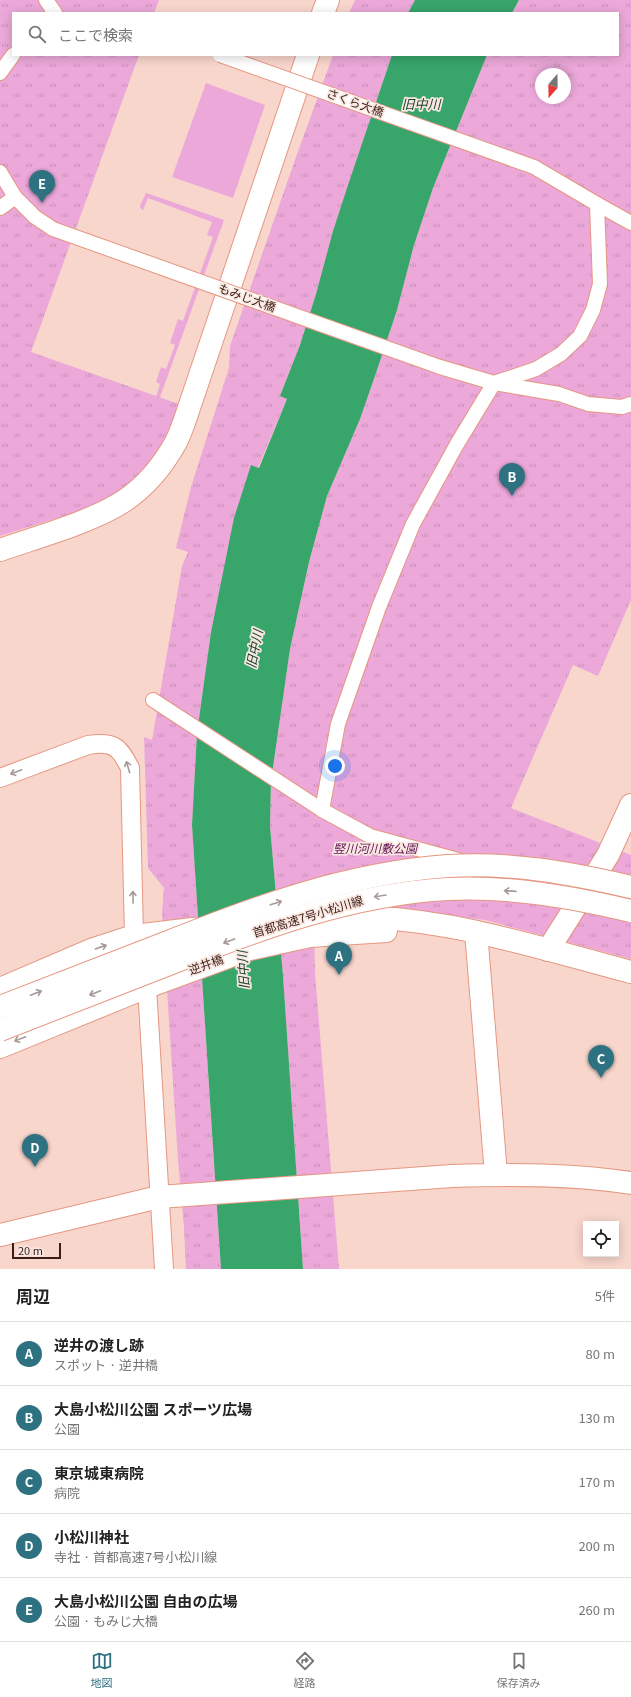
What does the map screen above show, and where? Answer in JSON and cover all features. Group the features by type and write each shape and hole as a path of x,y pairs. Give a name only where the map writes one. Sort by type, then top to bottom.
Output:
{"main road":[{"path":"323,12 328,0"},
{"path":"0,550 96,515 124,501 143,486 165,460 177,440 308,56"},
{"path":"548,950 608,855 631,805"},
{"name":"首都高速7号小松川線","path":"0,1007 219,922 324,887 364,877 449,866 490,866 535,869 587,877 631,887"},
{"name":"首都高速7号小松川線","path":"0,1030 230,940 335,907 371,898 407,892 449,889 488,889 532,892 587,901 631,911"},
{"path":"0,989 91,950 134,936 244,923 337,925 416,920 476,932 631,972"},
{"name":"逆井橋","path":"0,1047 147,987 250,949 310,936 337,925"},
{"path":"476,932 496,1174"},
{"path":"0,1235 159,1197 496,1174 563,1176 631,1183"}],"street":[{"path":"46,0 54,12"},
{"path":"0,73 12,56"},
{"name":"さくら大橋","path":"223,56 534,167 631,223"},
{"name":"もみじ大橋","path":"0,172 15,197 35,217 53,229 440,367 494,383 559,394 588,404 622,407 631,404"},
{"path":"0,208 15,197"},
{"path":"322,810 338,724 379,607 414,524 457,444 494,383 536,370 561,354 580,336 594,310 600,284 597,204"},
{"path":"153,700 322,810 370,836 419,851 560,886"},
{"path":"0,778 88,745 102,743 113,746 122,752 130,768 134,936"},
{"path":"147,987 164,1269"}],"green space":[{"path":"0,0 159,0 154,12 12,12 12,56 139,56 31,352 179,404 166,437 150,462 122,490 89,508 0,536"},
{"path":"355,0 415,0 409,12 349,12"},
{"name":"竪川河川敷公園","path":"519,0 631,0 631,600 598,676 573,665 511,808 631,855 631,959 485,920 452,916 314,915 315,973 339,1269 303,1269 283,976 270,826 271,781 290,649 309,562 327,496 360,419 397,310 414,245 433,188 487,56 619,56 619,12 513,12"},
{"path":"333,56 392,56 333,231 300,345 280,396 287,399 258,468 251,466 223,576 211,632 197,733 192,825 221,1269 186,1269 162,912 164,888 148,868 144,737 152,740 182,566 188,552 176,548 191,487 229,368 230,346"},
{"path":"206,83 265,105 233,198 172,177"},
{"path":"146,193 224,220 155,411 156,397 160,384 156,382 161,367 166,369 175,345 170,343 178,319 183,321 213,237 207,235 212,222 148,198 143,210 141,209 140,206"}],"water":[{"path":"415,0 519,0 513,12 409,12"},
{"name":"旧中川","path":"392,56 487,56 433,188 414,245 397,310 376,373 360,419 327,496 309,562 290,649 271,781 270,826 283,976 303,1269 221,1269 192,825 197,733 211,632 234,518 251,465 259,468 287,399 280,396 300,345 348,185"}],"place":[{"name":"大島小松川公園 自由の広場","path":"42,203"},
{"name":"大島小松川公園 スポーツ広場","path":"512,496"},
{"name":"逆井の渡し跡","path":"339,975"},
{"name":"東京城東病院","path":"601,1078"},
{"name":"小松川神社","path":"35,1167"}]}
